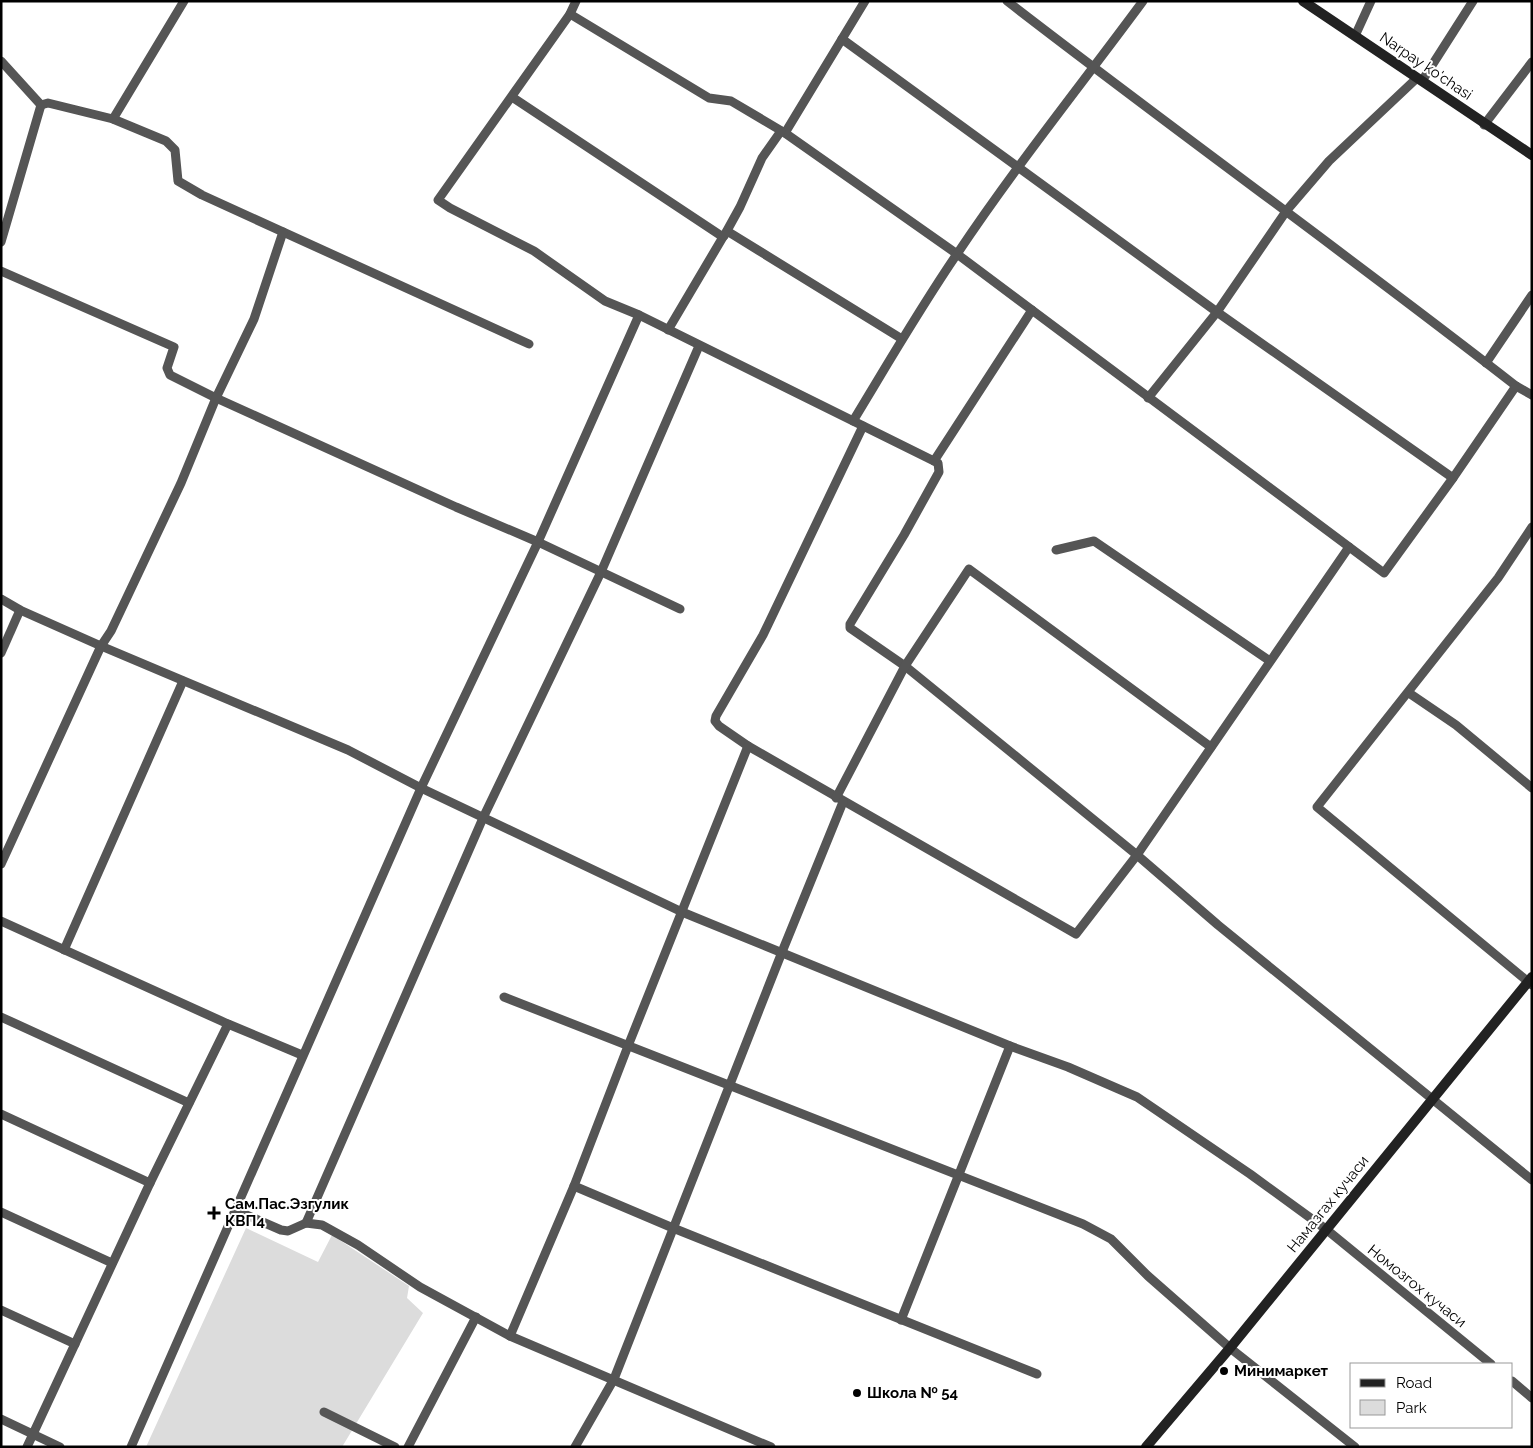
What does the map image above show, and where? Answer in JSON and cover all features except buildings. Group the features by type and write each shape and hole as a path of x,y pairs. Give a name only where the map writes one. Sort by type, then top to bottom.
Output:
{"street":[{"path":"113,119 184,1"},
{"path":"576,1 570,14 438,200 534,251 604,301 640,315 938,464 939,472 904,535 850,624 850,628 905,666 1136,855 1218,925 1434,1098 1532,1180"},
{"path":"668,330 725,234 762,158 783,132 864,1"},
{"path":"1006,1 1287,210 1516,386 1532,395"},
{"path":"854,421 902,339 957,254 1018,168 1143,1"},
{"name":"Narpay ko'chasi","path":"1303,1 1532,156"},
{"path":"1355,36 1371,1"},
{"path":"1148,398 1217,312 1287,210 1329,162 1420,80 1473,1"},
{"path":"570,14 709,98 731,101 783,132 957,254 1384,573 1516,386"},
{"path":"842,39 1217,312 1452,478"},
{"path":"1,62 41,105"},
{"path":"1484,125 1532,62"},
{"path":"512,97 725,234 902,339"},
{"path":"41,105 48,104 113,119 166,141 175,150 178,181 202,195 529,344"},
{"path":"2,240 41,105"},
{"path":"1,864 100,646 111,631 181,483 216,398 254,319 283,232"},
{"path":"1,271 174,347 167,368 170,376 456,507 538,542 680,609"},
{"path":"1486,363 1532,295"},
{"path":"934,461 1032,310"},
{"path":"131,1447 421,788 538,542 640,315"},
{"path":"306,1224 483,818 601,572 699,346"},
{"path":"862,426 763,635 716,716 715,721 719,726 748,746 1076,934 1136,855 1349,547"},
{"path":"1530,982 1317,807 1498,578 1532,527"},
{"path":"1056,550 1094,542 1270,661"},
{"path":"575,1447 614,1379 840,800 905,666 969,569 1210,747"},
{"name":"Номозгох кучаси","path":"1,599 20,610 100,646 348,750 421,788 682,912 1010,1046 1068,1067 1137,1097 1250,1174 1326,1230 1490,1363"},
{"path":"1,653 20,610"},
{"path":"64,950 183,681"},
{"path":"1409,693 1456,725 1532,788"},
{"path":"510,1336 574,1186 748,746"},
{"path":"1,921 228,1024 302,1055"},
{"name":"Намазгах кучаси","path":"1146,1447 1230,1348 1530,982"},
{"path":"504,997 1083,1224 1111,1239 1148,1276 1230,1348 1355,1447"},
{"path":"1,1017 189,1104"},
{"path":"27,1447 150,1183 228,1024"},
{"path":"901,1320 1010,1046"},
{"path":"1,1114 150,1183"},
{"path":"574,1186 673,1228 1037,1374"},
{"path":"234,1210 281,1230 288,1231 306,1224 322,1225 358,1245 420,1287 510,1336 771,1447"},
{"path":"1,1212 112,1263"},
{"path":"1,1310 75,1344"},
{"path":"408,1447 476,1317"},
{"path":"1513,1382 1532,1398"},
{"path":"324,1412 395,1447"},
{"path":"1,1419 60,1447"}],"green space":[{"path":"246,1228 318,1262 332,1235 409,1286 407,1298 423,1313 342,1447 146,1447"}],"place":[{"name":"Сам.Пас.Эзгулик КВП4","path":"214,1213"},
{"name":"Минимаркет","path":"1224,1371"},
{"name":"Школа № 54","path":"857,1393"}]}
